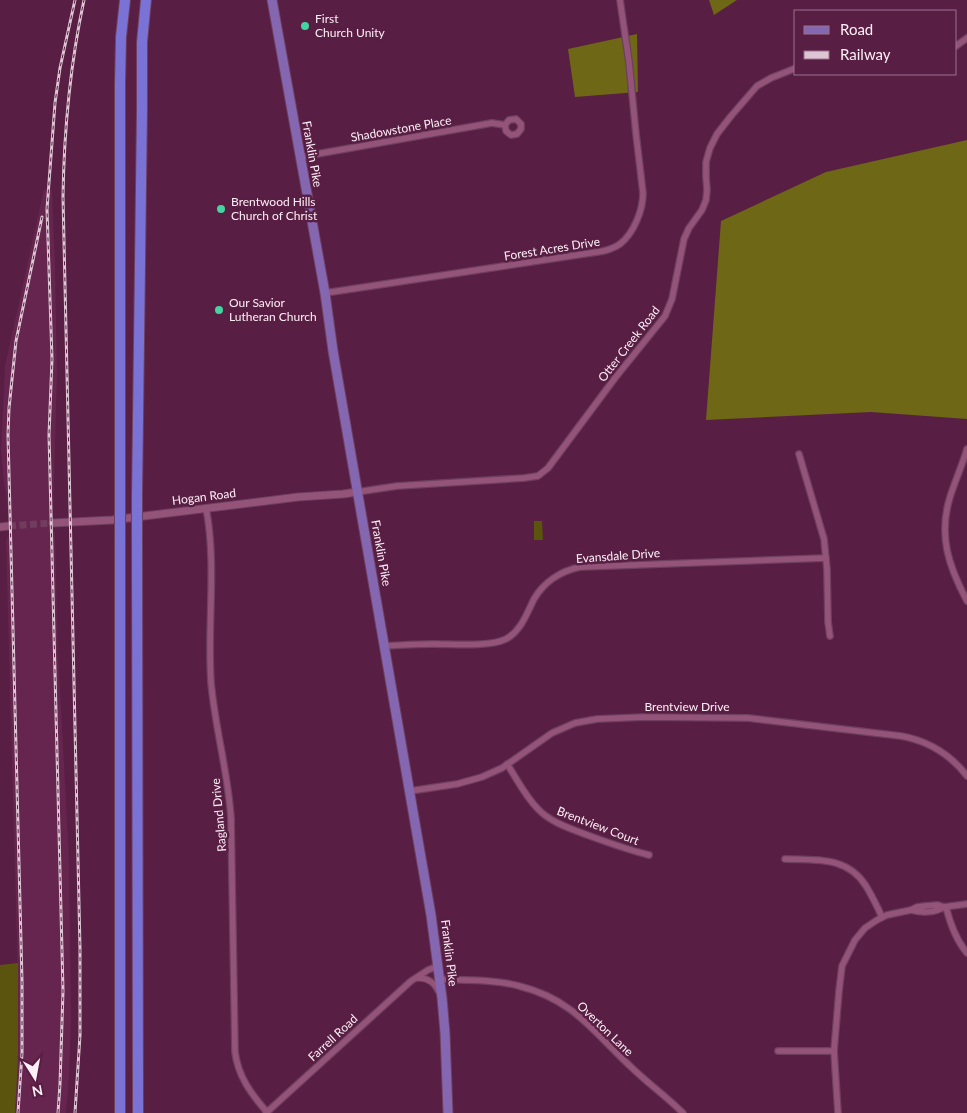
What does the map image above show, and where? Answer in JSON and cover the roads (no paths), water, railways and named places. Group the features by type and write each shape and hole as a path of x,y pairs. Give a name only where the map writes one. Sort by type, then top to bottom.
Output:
{"highway":[{"path":"120,1113 120,84 125,0"},
{"path":"138,1113 137,496 142,42 146,0"}],"main road":[{"name":"Franklin Pike","path":"272,0 325,293 357,492 428,894 442,997 448,1113"}],"street":[{"name":"Forest Acres Drive","path":"325,293 609,250 622,242 638,218 643,202 643,193 631,76 620,0"},
{"path":"957,45 967,38"},
{"name":"Otter Creek Road","path":"357,492 397,486 524,478 538,476 545,472 615,378 665,316 672,299 684,238 702,210 706,200 706,162 716,134 757,86 794,69"},
{"name":"Shadowstone Place","path":"300,157 492,124 506,125"},
{"path":"967,449 950,498 944,528 949,561 967,602"},
{"path":"799,454 823,532 830,636"},
{"name":"Hogan Road","path":"53,524 112,520 298,496 357,492"},
{"name":"Ragland Drive","path":"206,508 211,554 210,653 212,684 231,813 235,1052 238,1067 244,1081 267,1112"},
{"path":"0,527 9,526"},
{"name":"Evansdale Drive","path":"384,646 484,644 502,641 509,638 518,629 535,598 547,583 564,572 580,566 826,558"},
{"name":"Brentview Drive","path":"410,791 465,782 488,774 566,726 590,720 612,718 728,717 760,719 917,739 934,746 956,763 967,776"},
{"name":"Brentview Court","path":"507,764 531,801 546,816 581,832 649,855"},
{"path":"785,859 826,861 838,863 848,868 857,874 866,885 882,917"},
{"path":"838,1113 834,1051 838,991 842,966 850,948 860,933 882,917 911,910 918,913 967,904"},
{"path":"945,907 955,934 967,953"},
{"name":"Farrell Road","path":"267,1112 388,1001 415,978 438,966"},
{"path":"415,978 425,979 433,983 442,997"},
{"name":"Overton Lane","path":"440,979 506,983 533,990 563,1004 583,1019 639,1075 683,1113"},
{"path":"778,1051 834,1051"}],"tunnel":[{"path":"9,526 53,523"}],"railway":[{"path":"58,1113 63,991 49,435 52,359 47,209 55,103 60,68 75,0"},
{"path":"75,1113 80,1035 80,948 63,197 69,98 84,0"},
{"path":"18,1113 22,1053 22,981 8,435 16,341 42,217"}],"place":[{"name":"First Church Unity","path":"305,26"},
{"name":"Brentwood Hills Church of Christ","path":"221,209"},
{"name":"Our Savior Lutheran Church","path":"219,310"}]}
